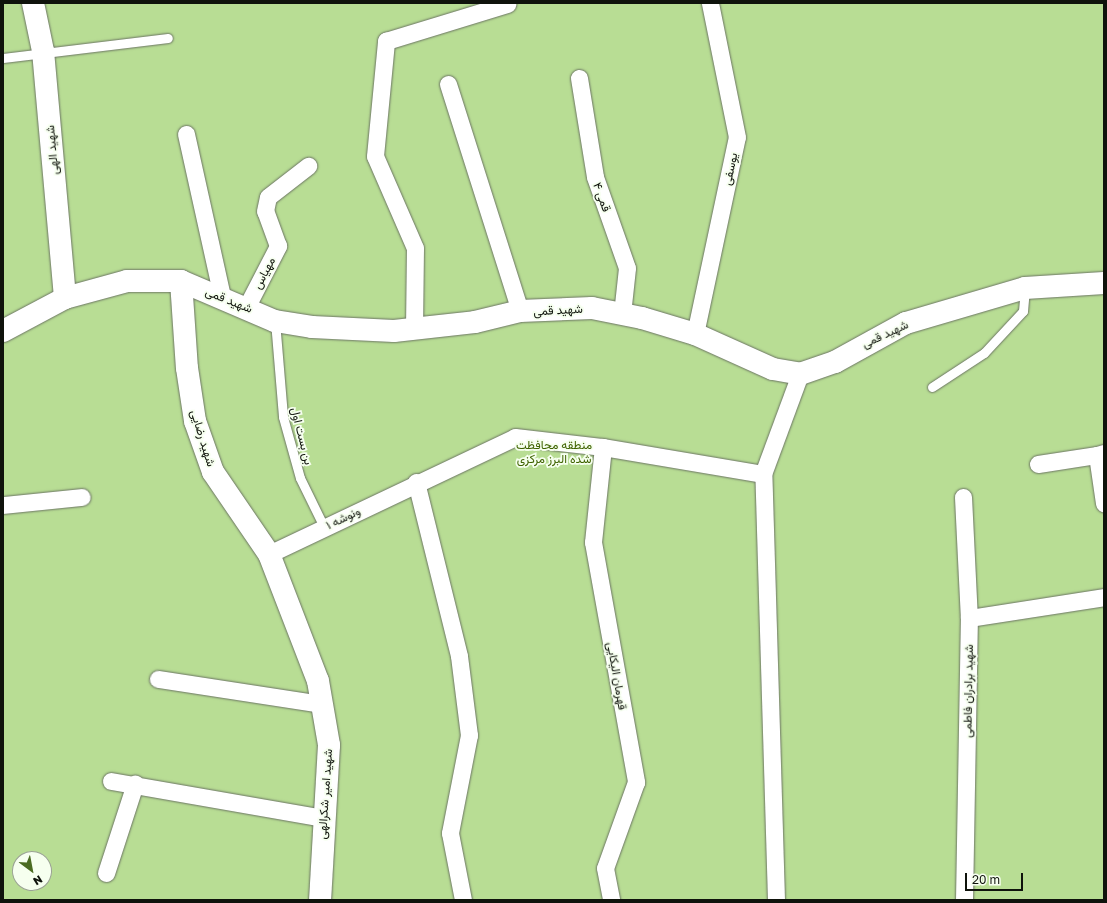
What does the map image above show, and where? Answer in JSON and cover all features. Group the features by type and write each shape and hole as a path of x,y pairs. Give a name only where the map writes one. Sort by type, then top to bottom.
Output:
{"street":[{"name":"شهید الهی","path":"33,3 43,51 65,298"},
{"name":"یوسفی","path":"695,334 736,137 710,3"},
{"path":"414,329 415,248 375,156 386,41 507,4"},
{"name":"قمی ۴","path":"579,78 595,177 628,268 622,314"},
{"path":"448,84 520,312"},
{"path":"186,134 222,297"},
{"name":"مهیاس","path":"247,306 278,246 265,211 268,197 308,166"},
{"name":"شهید قمی","path":"3,331 65,298 127,281 181,281 247,306 275,321 312,327 414,329 475,322 520,312 592,308 622,314 695,334 772,369 800,374 834,362 906,323 1025,288 1104,283"},
{"name":"شهید رضایی","path":"181,281 187,368 195,421 213,472 269,554"},
{"path":"776,900 763,474 800,374"},
{"name":"ونوشه ۱","path":"269,554 416,482 515,437 603,447 763,474"},
{"name":"قهرمان الیکایی","path":"603,447 593,542 636,782 605,868 611,900"},
{"path":"1038,464 1100,454 1104,503"},
{"path":"416,482 459,656 469,735 450,834 463,900"},
{"path":"3,505 82,497"},
{"name":"شهید برادران فاطمی","path":"963,497 969,618 964,900"},
{"name":"شهید امیر شکرالهی","path":"269,554 318,681 329,744 323,818 320,900"},
{"path":"969,618 1104,597"},
{"path":"158,679 322,704"},
{"path":"112,780 323,818"},
{"path":"106,873 134,784"}],"lane":[{"path":"3,58 43,51 168,38"},
{"path":"932,387 984,353 1023,311 1025,288"},
{"name":"بن بست اول","path":"275,321 283,416 300,478 324,527"}],"green space":[{"name":"منطقه محافظت شده البرز مرکزی","path":"3,3 1104,3 1104,900 3,900"}]}
